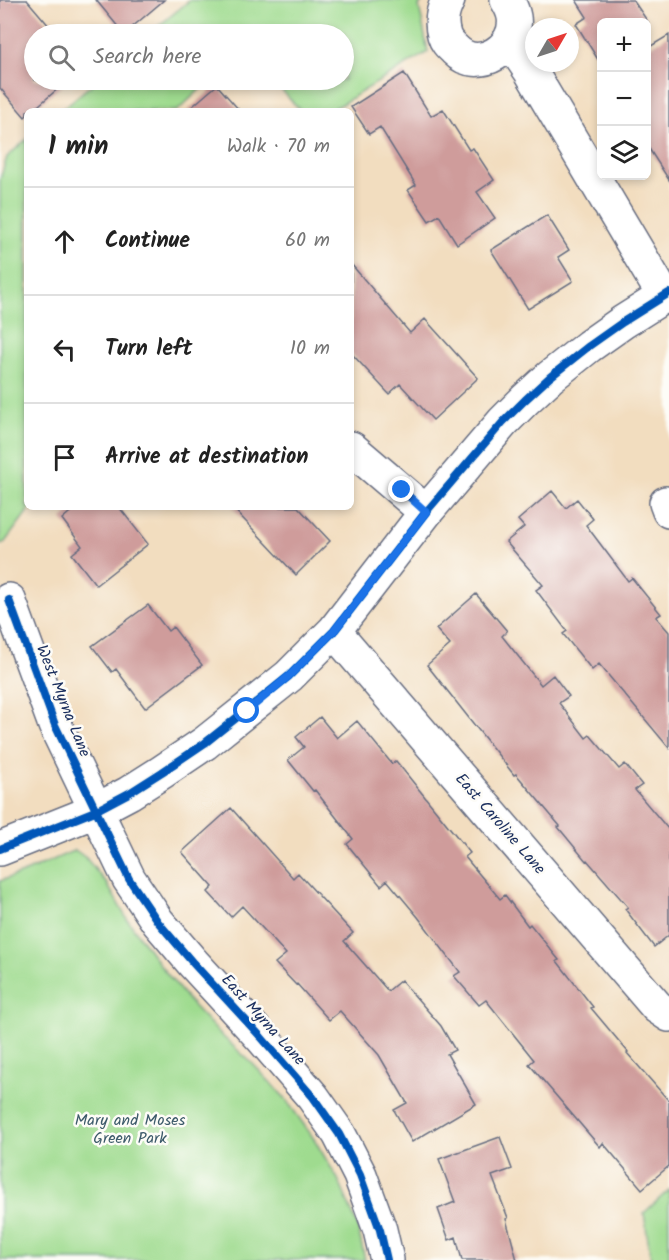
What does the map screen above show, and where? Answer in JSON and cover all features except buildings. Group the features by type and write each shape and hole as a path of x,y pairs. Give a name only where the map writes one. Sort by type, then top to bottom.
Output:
{"street":[{"path":"448,0 440,25 446,41 459,54 478,59 498,53 510,41 514,28 514,16 507,0"},
{"path":"0,849 95,811 162,772 213,736 289,676 334,631 426,512 503,422 550,377 623,322 667,295 510,41"},
{"path":"354,451 426,512"},
{"name":"West Myrna Lane","path":"9,600 55,725 95,811"},
{"name":"East Caroline Lane","path":"334,631 657,1007 669,1015"},
{"name":"East Myrna Lane","path":"95,811 129,879 158,922 314,1097 339,1134 360,1175 380,1230 387,1260"}],"green space":[{"path":"190,0 424,0 419,6 428,52 335,108 298,108 281,90 354,90 354,24 161,24"},
{"path":"85,90 199,90 180,108 64,108"},
{"path":"24,142 24,510 29,510 5,542 0,545 0,179 7,157"},
{"name":"Mary and Moses Green Park","path":"75,850 86,858 107,884 127,919 189,1001 285,1098 314,1139 338,1179 357,1224 365,1260 0,1260 0,881"},
{"path":"669,1190 669,1260 651,1260 644,1213"}],"cycle path":[{"path":"0,849 95,811 129,793 205,743 289,676 334,631 426,512 503,422 550,377 589,346 669,293"},
{"path":"9,600 55,725 129,879 158,922 313,1097 339,1134 360,1175 380,1230 387,1260"}],"route":[{"path":"247,711 289,676 334,631 426,512 402,490"}]}
